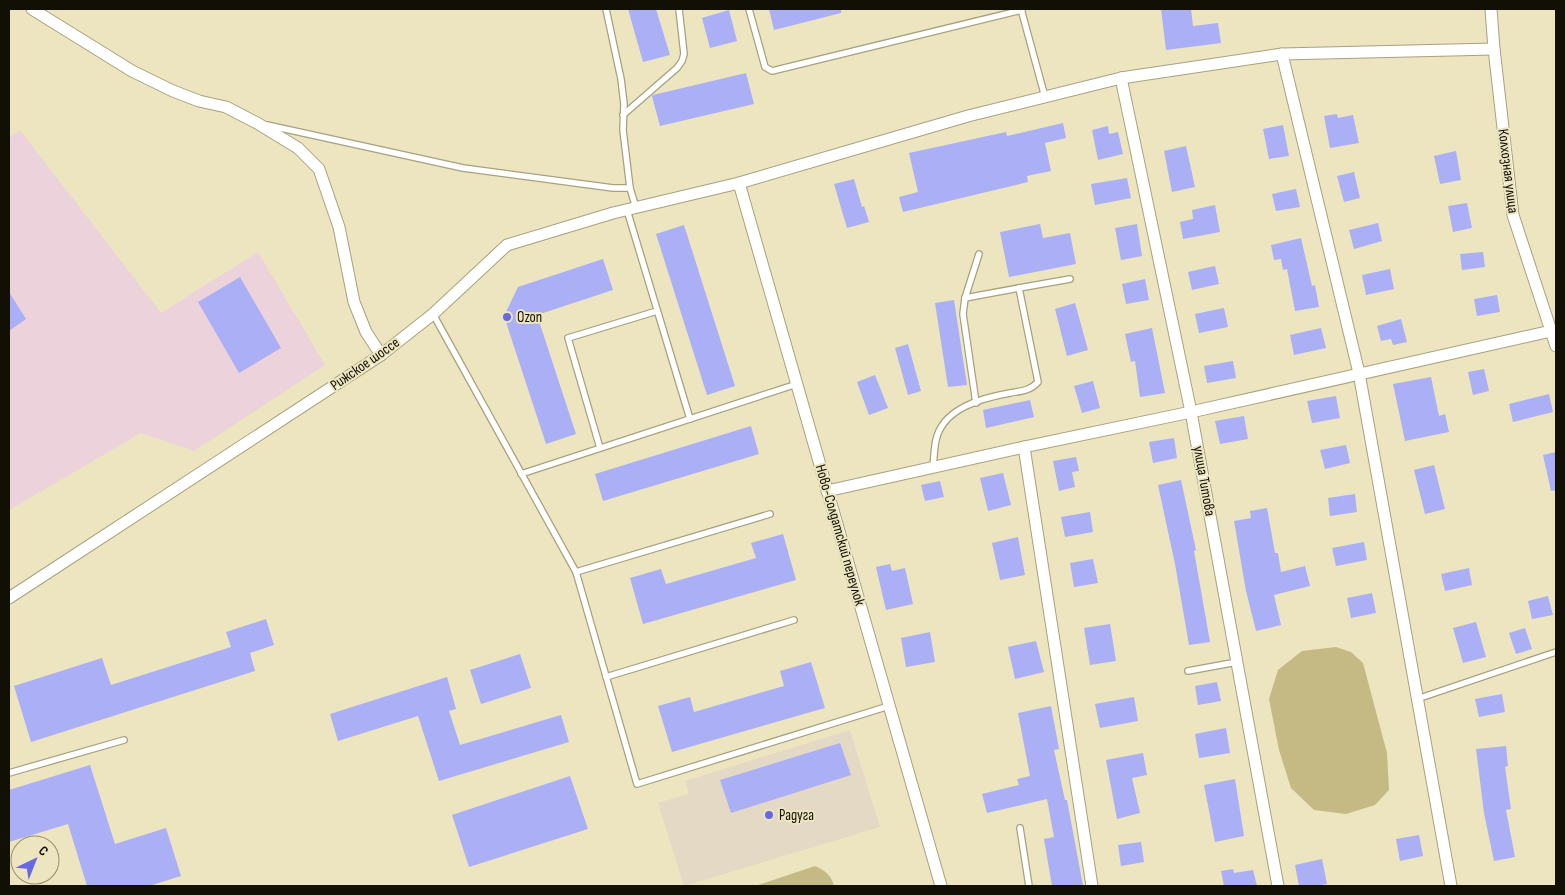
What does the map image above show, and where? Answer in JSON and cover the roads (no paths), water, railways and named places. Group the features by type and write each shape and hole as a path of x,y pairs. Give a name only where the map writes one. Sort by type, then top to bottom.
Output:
{"street":[{"path":"32,9 132,71 173,92 199,101 226,107 258,123 298,148 319,169 339,227 354,302 366,332 381,355"},
{"name":"Колхозная улица","path":"1491,9 1513,215 1556,346"},
{"name":"Рижское шоссе","path":"9,598 381,355 432,314 506,245 631,209 739,183 968,116 1121,78 1282,54 1494,49"},
{"path":"1282,54 1359,373 1451,886"},
{"name":"улица Титова","path":"1121,78 1191,412 1278,886"},
{"name":"Ново-Солдатский переулок","path":"739,183 941,886"},
{"path":"827,490 1191,412 1551,331"},
{"path":"1024,447 1092,886"}],"lane":[{"path":"606,9 621,79 623,130 631,209 657,311 690,419"},
{"path":"623,114 677,68 682,61 684,54 679,9"},
{"path":"749,9 765,67 772,70 1021,9 1045,97"},
{"path":"258,123 463,168 613,188 630,188"},
{"path":"976,403 963,314 965,298 979,254"},
{"path":"965,298 1070,279"},
{"path":"934,467 936,438 946,419 960,409 991,397 1025,391 1038,382 1019,288"},
{"path":"600,448 568,338 657,311"},
{"path":"432,314 576,572 637,784 889,706"},
{"path":"521,474 797,384"},
{"path":"576,572 770,514"},
{"path":"606,678 794,620"},
{"path":"1417,699 1556,652"},
{"path":"1188,671 1237,662"},
{"path":"9,773 124,740"},
{"path":"1020,828 1029,886"}],"place":[{"name":"Ozon","path":"507,317"},
{"name":"Радуга","path":"769,815"}]}
